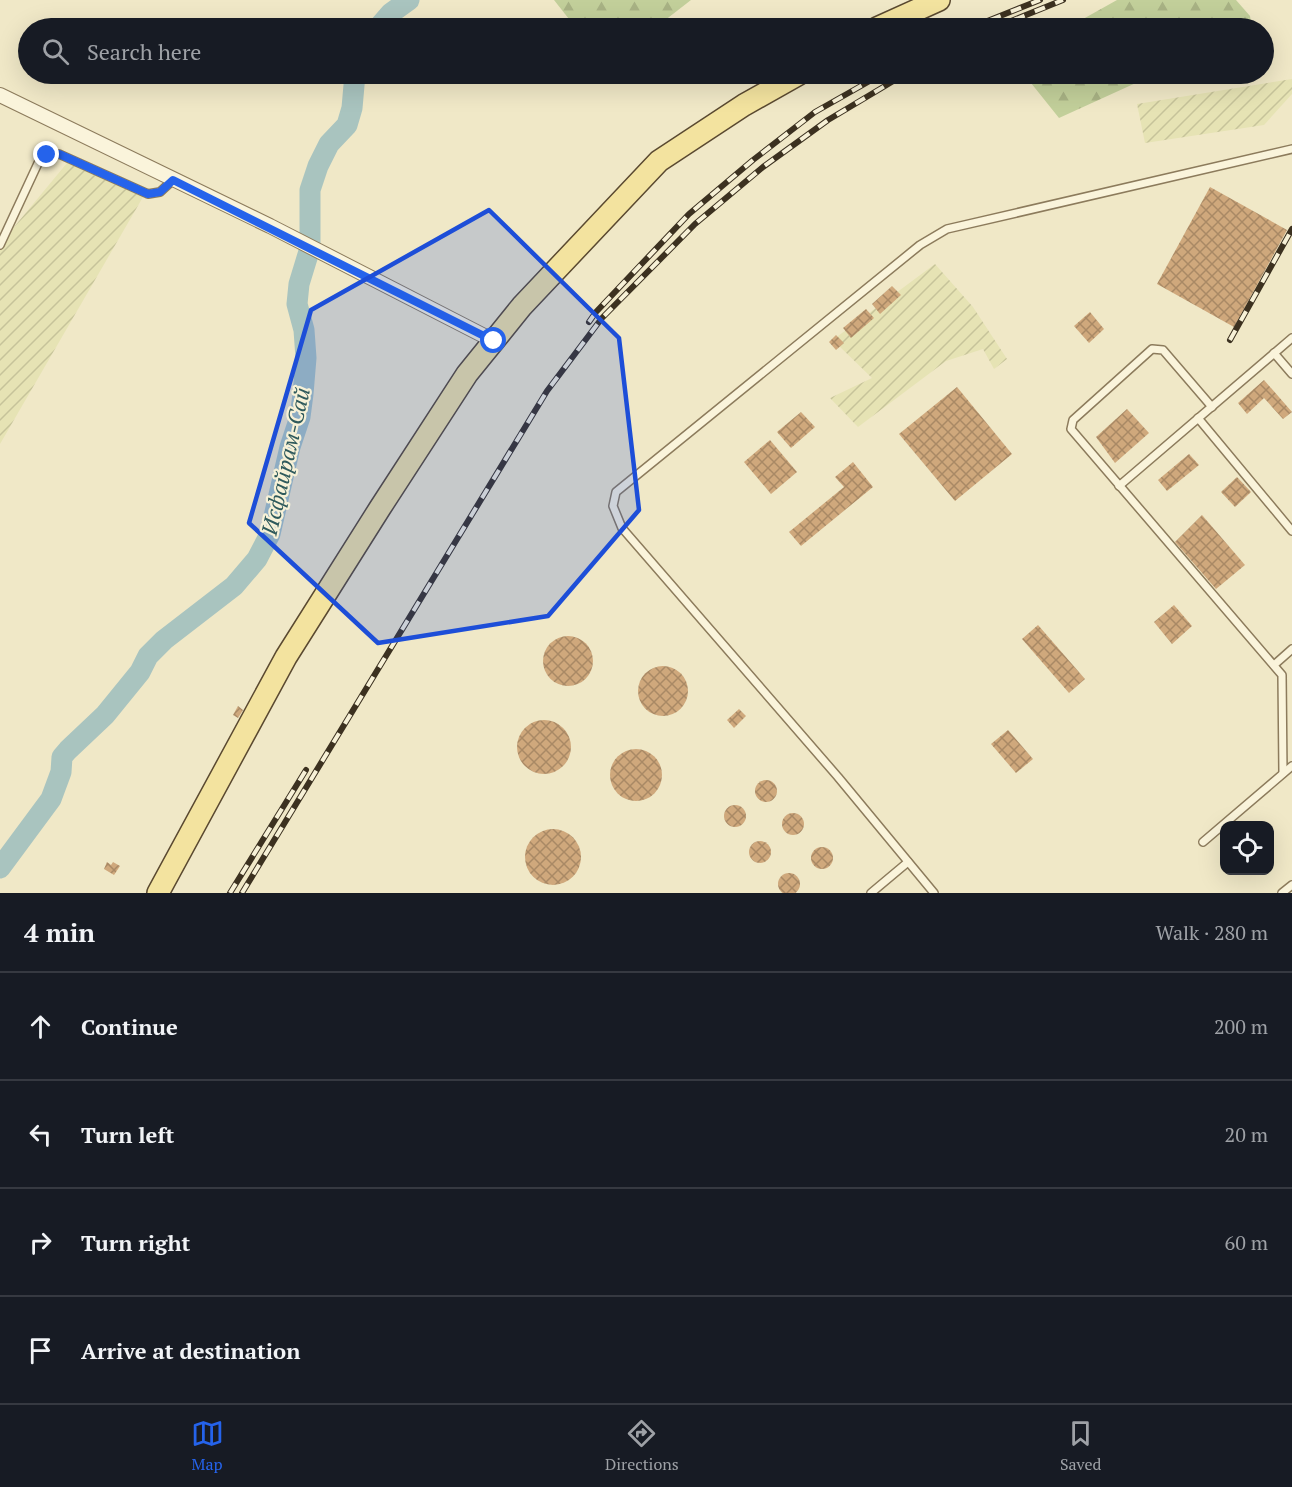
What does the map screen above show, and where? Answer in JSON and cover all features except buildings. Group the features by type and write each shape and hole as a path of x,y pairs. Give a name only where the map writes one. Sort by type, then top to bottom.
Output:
{"main road":[{"path":"899,18 939,0"},
{"path":"158,893 286,657 467,374 522,306 659,161 744,105 781,84"}],"street":[{"path":"0,96 270,226 494,341"}],"lane":[{"path":"934,893 838,777 622,528 613,506 616,492 920,245 947,229 1292,149"},
{"path":"0,245 40,159 47,155 59,154 148,194 160,192 173,180"},
{"path":"1119,486 1292,338"},
{"path":"1212,407 1162,350 1152,349 1073,420 1071,429 1282,675 1283,773"},
{"path":"1274,353 1292,374"},
{"path":"1198,418 1292,531"},
{"path":"1274,665 1292,649"},
{"path":"1203,842 1292,766"},
{"path":"871,893 908,862"},
{"path":"1282,893 1292,885"}],"highlighted area":[{"path":"489,210 619,338 639,510 548,616 378,643 249,523 311,310"}],"shaded area":[{"path":"1292,79 1292,94 1264,125 1145,143 1137,104 1261,84 1274,84 1274,82"},
{"path":"67,163 143,197 0,444 0,244"},
{"path":"935,264 973,307 1007,359 994,369 983,349 946,361 858,427 830,398 872,378 837,344 838,336"}],"green space":[{"path":"554,0 691,0 668,18 568,18"},
{"path":"1117,0 1236,0 1250,18 1085,18"},
{"path":"1032,84 1134,84 1059,118"}],"waterway":[{"name":"Исфайрам-Сай","path":"387,18 409,0"},
{"name":"Исфайрам-Сай","path":"0,868 51,799 61,772 62,757 105,715 140,672 148,656 164,640 234,586 257,559 270,534 290,447 300,417 303,394 306,358 304,330 297,304 299,284 310,248 310,190 329,144 347,125 352,108 354,84"}],"railway":[{"path":"995,18 1040,0"},
{"path":"1019,18 1063,0"},
{"path":"589,322 689,214 815,112 864,84"},
{"path":"242,893 547,391 602,318 695,224 763,167 828,120 888,84"},
{"path":"1230,340 1292,229"},
{"path":"230,893 306,770"}],"route":[{"path":"47,155 59,154 148,194 160,192 173,180 270,226 494,341"}]}
